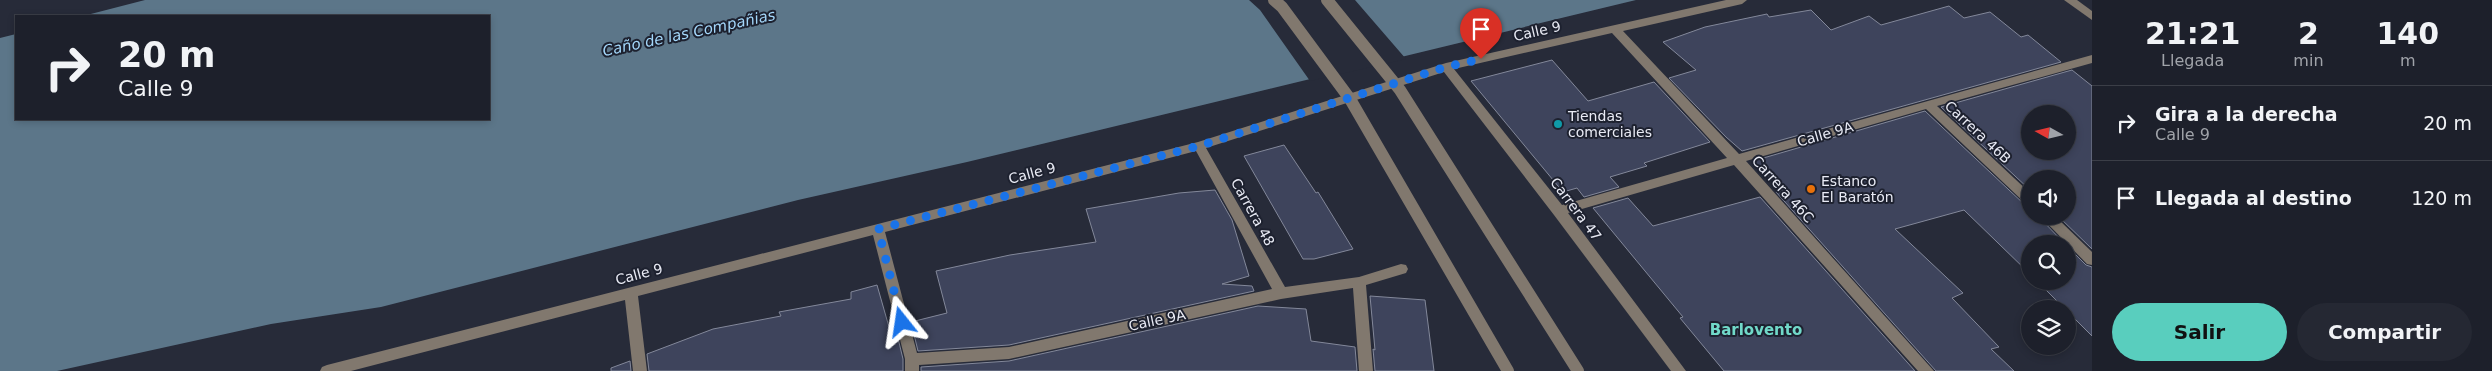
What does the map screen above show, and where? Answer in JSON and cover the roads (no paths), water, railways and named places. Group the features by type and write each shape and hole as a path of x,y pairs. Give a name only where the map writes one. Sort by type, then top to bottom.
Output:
{"street":[{"path":"1274,0 1350,99 1508,371"},
{"path":"1327,0 1400,90 1578,371"},
{"name":"Calle 9","path":"327,371 631,291 1199,146 1446,67 1742,0"},
{"path":"2069,0 2092,16"},
{"name":"Carrera 46C","path":"1615,29 1737,160 1927,371"},
{"name":"Calle 9A","path":"1559,211 1928,104 2092,59"},
{"name":"Carrera 47","path":"1446,67 1559,211 1679,371"},
{"name":"Carrera 46B","path":"1928,104 2021,192"},
{"name":"Carrera 48","path":"1199,146 1281,293"},
{"path":"2055,225 2092,260"},
{"path":"878,229 912,365"},
{"name":"Calle 9A","path":"912,365 1010,353 1281,293 1359,282 1400,269"},
{"path":"1359,282 1366,371"},
{"path":"631,291 640,371"}],"water":[{"name":"Caño de las Compañias","path":"145,0 1636,0 967,162 798,200 381,307 271,324 57,371 0,371 0,38 15,34 15,120 490,120 490,15 87,15"}],"place":[{"name":"Tiendas comerciales","path":"1558,124"},
{"name":"Estanco El Baratón","path":"1811,189"}],"district":[{"name":"Barlovento","path":"1756,330"}]}
